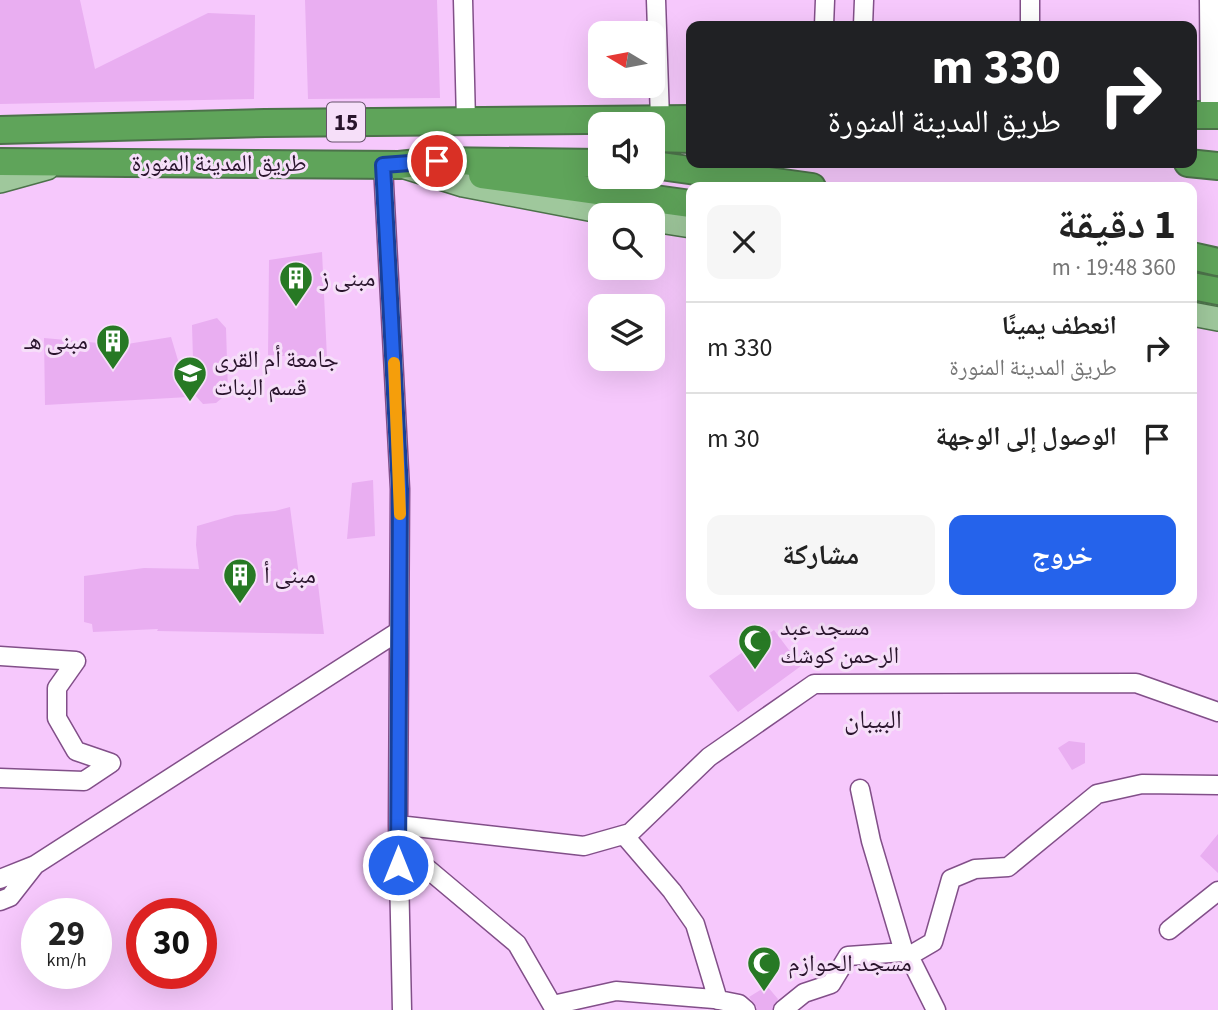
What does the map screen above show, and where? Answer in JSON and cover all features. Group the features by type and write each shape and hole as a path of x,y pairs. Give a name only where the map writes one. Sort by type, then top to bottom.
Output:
{"highway":[{"name":"طريق المدينة المنورة","path":"665,126 686,120"},
{"name":"طريق المدينة المنورة","path":"0,130 466,121 588,126"},
{"name":"طريق المدينة المنورة","path":"406,122 449,135 588,137"},
{"name":"طريق المدينة المنورة","path":"665,132 686,138"},
{"path":"437,161 464,149 588,160"},
{"path":"1197,158 1218,160"},
{"name":"طريق المدينة المنورة","path":"0,162 391,165 437,161"},
{"path":"437,161 464,173 686,203"},
{"path":"665,164 686,164"},
{"path":"1197,164 1218,166"},
{"path":"665,166 777,182"},
{"path":"1197,257 1218,262"},
{"path":"1197,287 1218,291"}],"main road":[{"path":"0,118 34,130"},
{"path":"0,181 67,163"},
{"path":"391,165 463,185 588,209"},
{"path":"665,222 686,225"},
{"path":"1197,315 1218,319"}],"street":[{"path":"463,0 466,121"},
{"path":"656,0 656,112"},
{"path":"824,21 825,0"},
{"path":"863,21 864,0"},
{"path":"1030,0 1030,21"},
{"path":"1207,115 1209,0"},
{"path":"391,165 400,489 397,825 402,1010"},
{"path":"0,879 35,866 399,631"},
{"path":"0,656 76,661 58,688 57,718 76,751 111,763 84,780 0,778"},
{"path":"397,825 583,846 630,833 709,757 814,684 1136,683 1218,712"},
{"path":"783,1010 804,993 831,984 848,956 906,954 933,942 951,880 975,869 1008,867 1097,794 1142,784 1218,785"},
{"path":"860,789 871,841 906,954 936,1010"},
{"path":"624,835 672,891 695,924 718,1000"},
{"path":"398,844 517,944 554,1008 616,991 718,1000 739,1004 746,1010"},
{"path":"0,901 10,897 35,866"},
{"path":"1169,930 1218,891"}],"building":[{"path":"0,0 80,0 95,69 208,13 255,15 254,99 0,104"},
{"path":"305,0 437,0 440,98 308,99"},
{"name":"مبنى ز","path":"322,252 327,358 268,355 269,260"},
{"path":"217,318 226,328 228,393 216,403 203,404 194,394 192,325"},
{"name":"مبنى هـ","path":"171,337 189,397 45,405 44,338 121,345"},
{"path":"373,480 375,536 347,539 352,483"},
{"path":"290,507 300,583 318,584 324,634 157,631 158,629 93,632 92,624 84,622 84,576 144,568 199,569 197,526 235,515"},
{"name":"مسجد عبد الرحمن كوشك","path":"774,630 801,666 738,712 709,676"},
{"path":"1069,741 1085,743 1085,763 1072,770 1058,748"},
{"path":"1218,834 1218,873 1200,856"},
{"name":"مسجد الحوازم","path":"767,986 778,999 772,1010 757,1010 749,997"}],"slow traffic":[{"path":"394,363 400,514"}],"place":[{"name":"مبنى ز","path":"296,308"},
{"name":"مبنى هـ","path":"113,371"},
{"name":"جامعة أم القرى قسم البنات","path":"190,403"},
{"name":"مبنى أ","path":"240,605"},
{"name":"مسجد عبد الرحمن كوشك","path":"755,671"},
{"name":"مسجد الحوازم","path":"764,993"}],"district":[{"name":"البيبان","path":"873,719"}],"route":[{"path":"398,865 400,489 383,165 437,161"}]}
